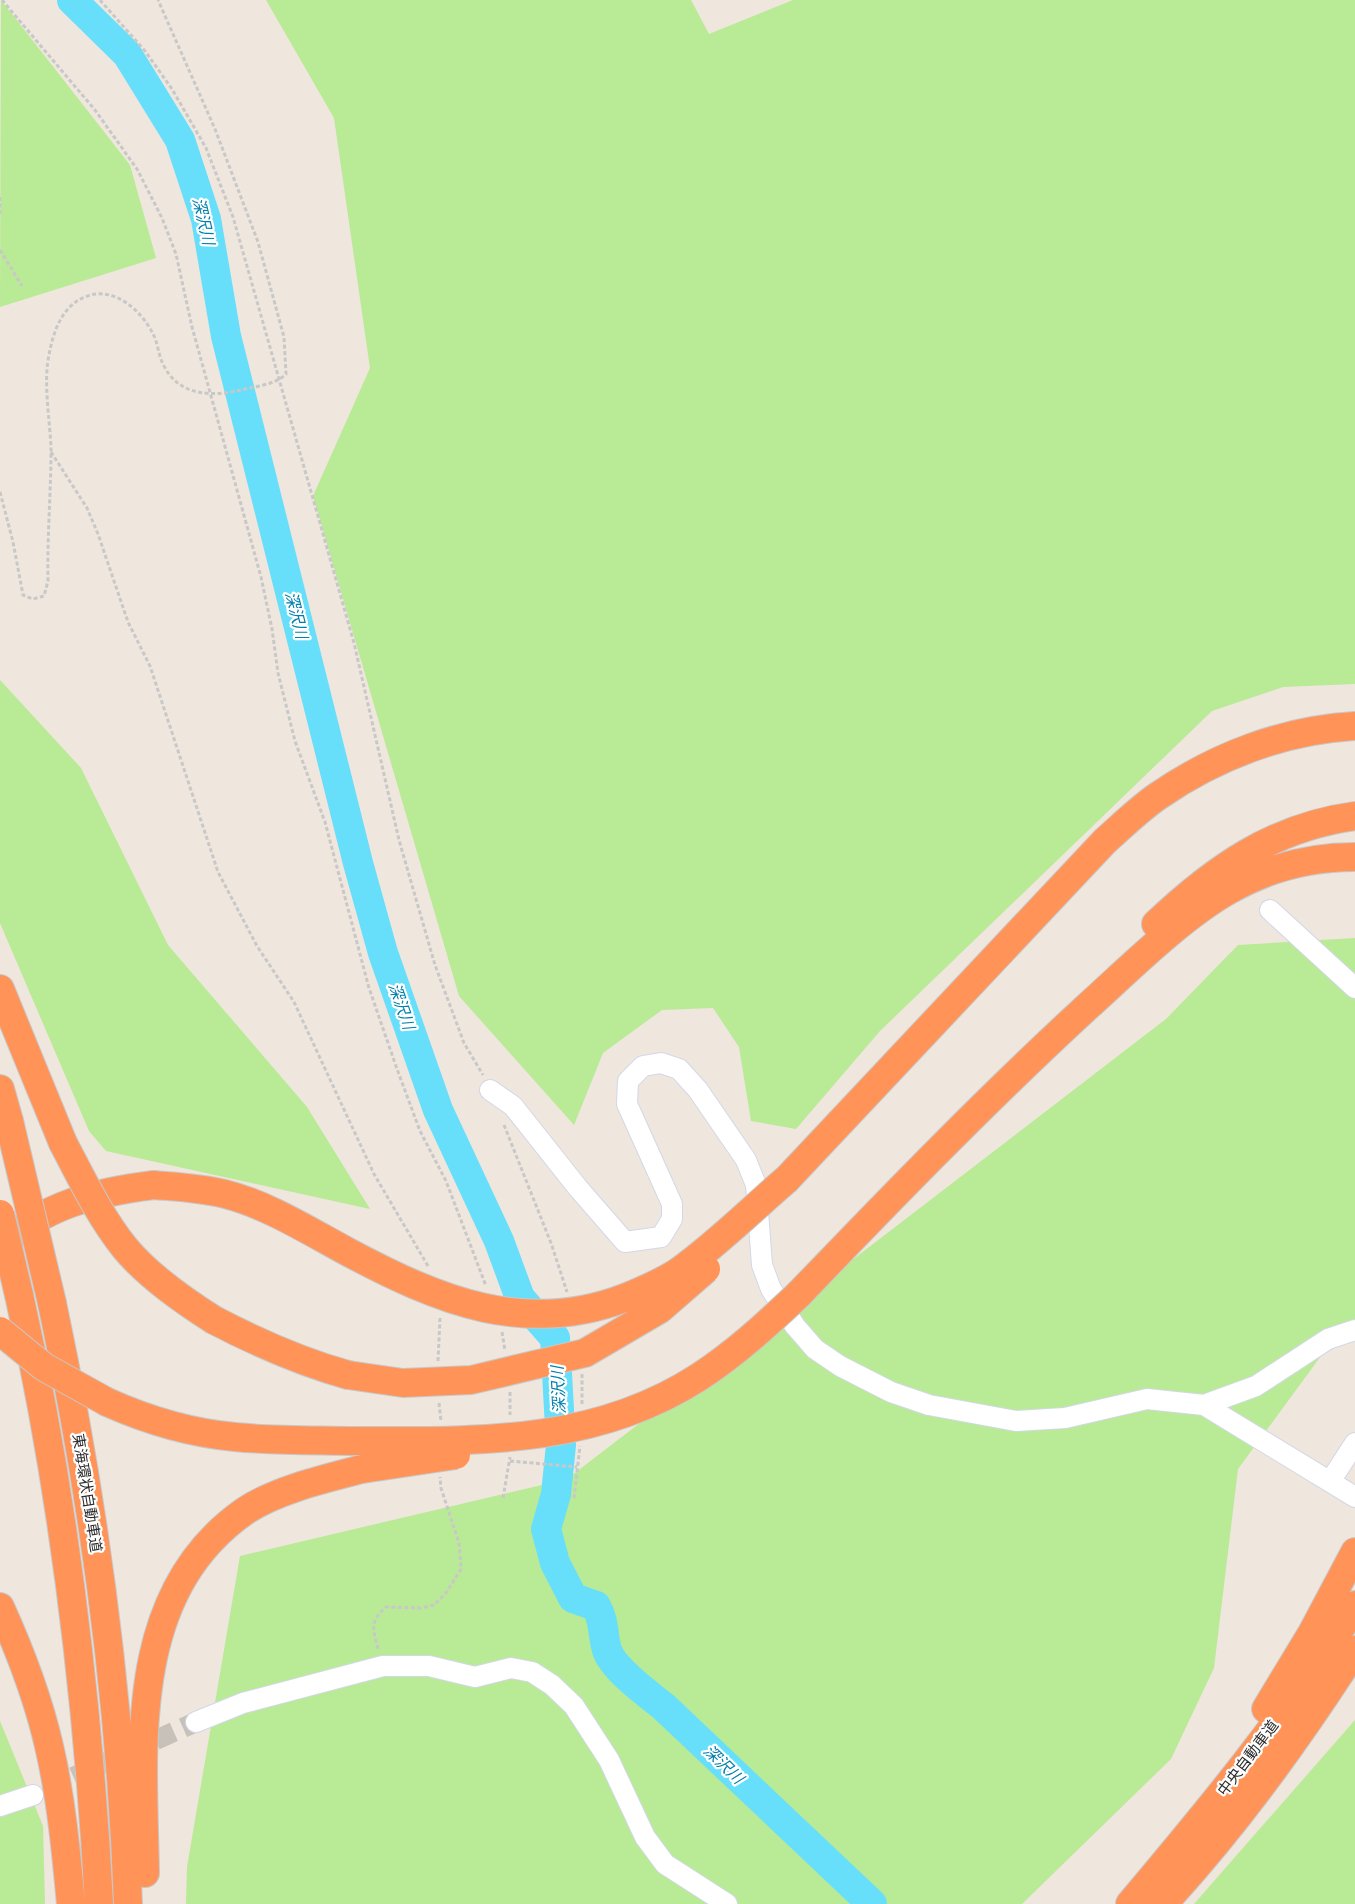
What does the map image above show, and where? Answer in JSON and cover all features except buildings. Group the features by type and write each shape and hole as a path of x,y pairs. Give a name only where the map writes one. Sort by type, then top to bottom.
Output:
{"highway":[{"path":"0,989 63,1143 106,1220 126,1250 185,1302 214,1320 262,1345 307,1364 348,1375 403,1383 471,1380 585,1353 660,1309 702,1274 787,1179 1105,841 1158,796 1223,758 1270,740 1350,727"},
{"path":"933,1158 1106,971 1210,876 1251,850 1291,831 1332,819 1355,816"},
{"path":"0,1331 44,1367 107,1402 141,1417 187,1429 235,1438 473,1441 530,1437 615,1417 656,1400 698,1378 747,1342 798,1295 1042,1050 1181,924 1228,890 1269,870 1303,860 1355,857"},
{"name":"東海環状自動車道","path":"0,1090 52,1303 83,1466 114,1679 128,1904"},
{"path":"0,1248 20,1230 46,1214 78,1199 114,1190 154,1186 192,1187 227,1195 298,1225 400,1280 436,1295 495,1311 533,1314 566,1313 606,1305 644,1290 678,1272 787,1179"},
{"name":"東海環状自動車道","path":"0,1214 19,1295 49,1443 78,1634 90,1757 99,1904"},
{"path":"145,1904 145,1711 150,1665 164,1615 185,1574 214,1538 246,1511 320,1480 362,1469 528,1444 577,1427"},
{"path":"1210,1808 1312,1632 1355,1552"},
{"name":"中央自動車道","path":"1130,1904 1210,1808 1301,1688 1355,1605"},
{"path":"0,1606 18,1646 49,1746 66,1848 71,1904"},
{"name":"中央自動車道","path":"1163,1904 1232,1824 1288,1748 1355,1650"},
{"path":"1232,1824 1325,1721 1355,1678"}],"street":[{"path":"1270,910 1355,988"},
{"path":"490,1090 513,1106 578,1188 625,1242 661,1237 672,1219 672,1204 626,1104 628,1081 643,1066 661,1063 679,1069 698,1090 746,1160 756,1185 762,1265 771,1289 795,1326 815,1348 840,1366 892,1392 929,1405 1016,1421 1065,1418 1146,1399 1204,1405 1256,1386 1328,1339 1355,1330"},
{"path":"1204,1405 1286,1457 1343,1489 1355,1443"},
{"path":"196,1722 243,1703 383,1666 429,1666 475,1677 511,1668 532,1672 552,1685 574,1706 610,1760 645,1838 665,1864 693,1884 727,1904"},
{"path":"0,1806 33,1795"}],"path":[{"path":"2,0 95,110 137,170 162,218 176,254 210,394 261,577 285,709 325,822 369,988 420,1131 446,1180 487,1288"},
{"path":"100,0 145,51 172,88 206,148 233,217 278,381 354,643 400,840 435,965 464,1043 480,1067 490,1090 551,1244 568,1298"},
{"path":"0,492 13,542 23,595 33,599 44,596 48,581 51,452 47,386 48,356 55,330 70,305 87,296 105,294 120,297 138,312 152,331 163,364 175,382 198,394 220,395 278,381 286,374 284,337 258,242 216,129 158,0"},
{"path":"0,197 0,214"},
{"path":"0,250 22,286"},
{"path":"51,452 87,508 98,534 128,622 150,666 218,872 257,946 294,1002 374,1174 430,1269"},
{"path":"438,1363 440,1316"},
{"path":"499,1323 507,1361"},
{"path":"574,1498 581,1373"},
{"path":"509,1384 510,1425"},
{"path":"438,1396 441,1428"},
{"path":"503,1498 510,1452"},
{"path":"510,1461 577,1467"},
{"path":"383,1666 373,1629 375,1617 386,1607 421,1608 434,1605 446,1593 461,1569 459,1543 441,1488 440,1473"}],"green space":[{"path":"1,0 130,165 156,258 0,307"},
{"path":"266,0 691,0 709,34 793,0 1355,0 1355,684 1283,687 1212,711 880,1031 796,1129 751,1121 739,1047 713,1008 662,1010 603,1053 574,1125 459,996 313,496 370,368 334,118"},
{"path":"0,680 81,768 168,945 307,1107 370,1209 106,1151 89,1131 0,923"},
{"path":"1355,938 1355,1334 1329,1345 1238,1469 1214,1668 1171,1759 1022,1904 186,1904 187,1867 240,1556 567,1479 1166,1019 1238,945"},
{"path":"1355,1720 1355,1904 1194,1904"},
{"path":"0,1721 43,1826 45,1904 0,1904"}],"waterway":[{"name":"深沢川","path":"72,0 127,54 180,140 206,219 226,336 358,863 383,953 438,1110 499,1241 520,1298 555,1338 561,1445 556,1494 546,1529 555,1563 573,1598 596,1606 601,1617 607,1650 623,1673 664,1707 872,1904"}],"tunnel":[{"path":"46,1789 196,1722"}]}
